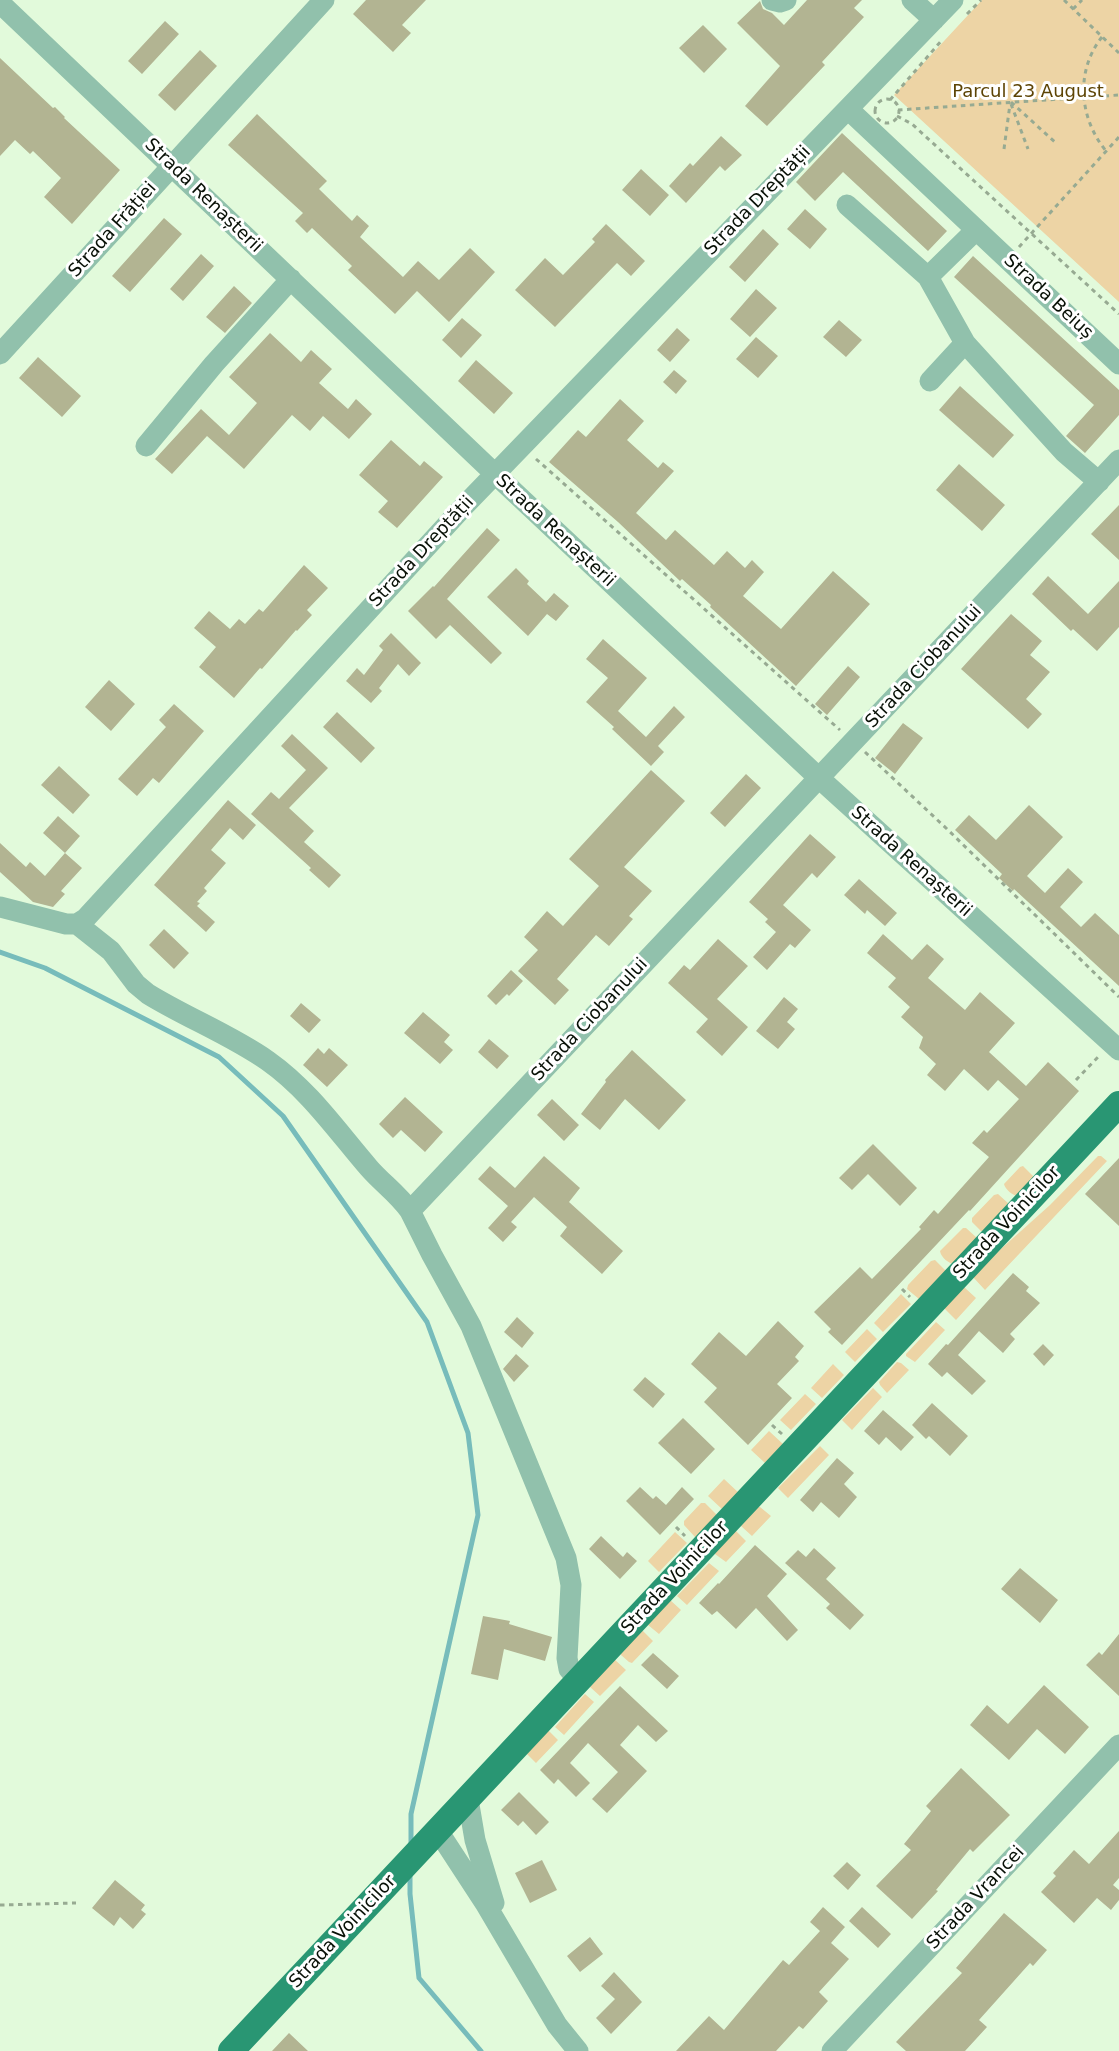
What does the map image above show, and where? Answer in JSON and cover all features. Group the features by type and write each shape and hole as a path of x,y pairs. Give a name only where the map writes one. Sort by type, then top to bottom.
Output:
{"main road":[{"name":"Strada Voinicilor","path":"231,2051 1116,1109"}],"street":[{"name":"Strada Frăției","path":"0,354 324,0"},
{"path":"772,0 780,2 786,0"},
{"path":"912,0 941,27"},
{"name":"Strada Renașterii","path":"0,3 495,474 819,778 1119,1050"},
{"name":"Strada Dreptății","path":"77,924 85,919 522,445 848,109 959,9"},
{"name":"Strada Beiuș","path":"848,109 1119,364"},
{"path":"848,205 928,277 965,343 1064,452 1111,474"},
{"path":"928,277 976,230"},
{"path":"146,446 214,364 291,279"},
{"path":"930,381 965,343"},
{"name":"Strada Ciobanului","path":"410,1211 819,778 1111,474"},
{"path":"0,907 66,924 77,924 111,951 136,984 148,994 267,1060 311,1098 371,1170 391,1188 410,1211 471,1326 566,1558 571,1585 567,1658 569,1670 579,1681"},
{"name":"Strada Vrancei","path":"832,2051 1119,1744"},
{"path":"468,1799 475,1840 506,1937"},
{"path":"435,1834 506,1937 557,2025 578,2051"}],"path":[{"path":"959,9 981,0"},
{"path":"1064,0 1119,53"},
{"path":"1073,9 1082,0"},
{"path":"890,100 941,27"},
{"path":"1102,37 1093,51 1086,71 1084,97 1090,124 1106,151"},
{"path":"898,110 1119,95"},
{"path":"890,100 896,104 898,110 893,121 886,123 880,121 876,116 875,109 878,103 890,100"},
{"path":"1011,102 1057,144"},
{"path":"1004,149 1011,102"},
{"path":"1011,102 1028,149"},
{"path":"897,116 912,124 1119,314"},
{"path":"1007,259 1119,137"},
{"path":"522,445 854,742 1119,997"},
{"path":"772,1425 788,1440"},
{"path":"676,1527 691,1543"},
{"path":"0,1905 76,1903"}],"green space":[{"name":"Parcul 23 August","path":"982,0 1119,0 1119,302 894,95"},
{"path":"1098,1156 1107,1161 985,1290 972,1276 973,1274 1050,1205"},
{"path":"1023,1166 1034,1177 1016,1196 1004,1184"},
{"path":"998,1194 1009,1204 987,1231 981,1231 972,1222 972,1218 994,1195"},
{"path":"963,1228 976,1237 976,1242 955,1265 946,1260 940,1251"},
{"path":"935,1260 946,1271 919,1299 907,1289 908,1285 931,1261"},
{"path":"964,1287 976,1298 956,1320 944,1308"},
{"path":"901,1294 911,1304 883,1332 874,1323"},
{"path":"936,1322 945,1330 915,1362 906,1356 906,1354"},
{"path":"867,1329 877,1339 855,1362 845,1352"},
{"path":"897,1362 909,1370 887,1393 879,1382"},
{"path":"833,1364 844,1375 822,1398 811,1388"},
{"path":"873,1388 882,1397 852,1430 842,1420"},
{"path":"805,1394 816,1404 791,1430 780,1420"},
{"path":"769,1431 783,1444 765,1463 751,1450"},
{"path":"820,1446 829,1455 788,1498 778,1488"},
{"path":"724,1479 740,1494 723,1510 708,1496"},
{"path":"701,1503 705,1503 716,1514 716,1519 698,1537 695,1537 684,1525 684,1521"},
{"path":"756,1506 771,1516 752,1536 741,1526 741,1522"},
{"path":"734,1529 746,1541 726,1562 715,1554 714,1550"},
{"path":"675,1532 687,1543 659,1572 648,1561"},
{"path":"709,1563 719,1571 687,1605 677,1596"},
{"path":"669,1599 681,1610 659,1634 648,1625 649,1621"},
{"path":"641,1629 653,1641 632,1663 621,1655 621,1650"},
{"path":"613,1658 626,1670 600,1696 590,1687 591,1682"},
{"path":"585,1694 594,1702 564,1735 555,1727"},
{"path":"547,1729 558,1740 536,1763 525,1752"}],"building":[{"path":"366,0 426,0 402,25 411,33 393,52 353,14"},
{"path":"807,0 862,0 854,8 864,17 822,62 825,65 767,126 745,106 780,66 737,23 760,1 763,9 772,13 784,25"},
{"path":"165,21 179,34 142,74 128,61"},
{"path":"703,25 727,49 704,73 679,48"},
{"path":"200,50 217,66 175,111 158,95"},
{"path":"0,58 120,170 72,224 44,197 61,178 33,151 30,154 15,140 0,156"},
{"path":"257,114 327,181 319,189 352,221 357,215 369,226 360,237 403,277 418,261 439,280 470,248 495,272 449,322 417,291 395,314 348,270 352,266 312,228 307,233 295,221 303,213 228,145"},
{"path":"842,133 947,231 928,251 843,172 815,201 796,182"},
{"path":"721,136 742,155 725,171 720,166 686,203 669,186 690,163 693,166"},
{"path":"641,169 669,195 650,216 622,190"},
{"path":"805,209 827,229 810,249 787,229"},
{"path":"164,218 182,234 130,292 112,276"},
{"path":"606,224 645,261 631,276 617,263 555,327 515,290 545,258 563,275 595,242 592,239"},
{"path":"763,229 779,244 745,282 729,267"},
{"path":"201,254 214,266 183,301 170,289"},
{"path":"973,256 1119,390 1119,415 1085,453 1066,436 1094,405 954,277"},
{"path":"234,286 252,303 225,333 206,317"},
{"path":"756,289 777,308 750,337 730,319"},
{"path":"462,318 482,335 461,358 442,340"},
{"path":"839,320 862,340 846,357 823,337"},
{"path":"677,328 690,340 670,362 657,350"},
{"path":"270,333 301,362 311,350 332,369 319,383 348,409 356,399 372,414 349,439 323,416 310,431 292,415 244,469 207,436 172,474 155,459 201,409 229,435 257,403 229,377"},
{"path":"756,337 778,356 758,378 736,359"},
{"path":"38,357 81,396 62,417 19,378"},
{"path":"476,360 513,393 494,414 458,381"},
{"path":"674,370 687,381 676,394 663,382"},
{"path":"960,386 1014,435 993,458 939,410"},
{"path":"620,399 644,421 627,440 658,468 663,462 674,471 636,513 666,540 675,530 714,565 727,551 745,568 752,560 764,572 743,596 781,629 833,571 870,604 796,686 710,607 711,605 682,579 680,581 618,522 549,462 578,430 586,437"},
{"path":"391,440 420,466 424,461 443,477 397,528 378,512 388,501 359,475"},
{"path":"959,464 1005,505 982,531 936,490"},
{"path":"1119,505 1119,560 1091,534"},
{"path":"487,528 500,540 447,599 502,653 491,664 450,625 436,639 408,611 434,587"},
{"path":"304,565 328,588 307,610 312,615 234,698 199,667 216,647 194,628 209,611 230,629 239,619 245,624 259,609 263,612"},
{"path":"516,568 529,581 527,584 546,602 554,593 569,606 556,621 547,614 528,636 487,597"},
{"path":"1048,576 1088,614 1119,581 1119,627 1097,651 1073,629 1071,631 1032,594"},
{"path":"1011,614 1042,641 1030,655 1050,672 1026,699 1042,714 1028,729 961,669"},
{"path":"391,633 421,663 409,676 398,664 379,688 382,691 371,703 346,681 357,668 364,675 383,650 379,646"},
{"path":"603,639 647,678 618,711 646,737 674,706 685,717 658,746 664,752 651,766 612,729 614,727 586,702 608,678 586,659"},
{"path":"848,666 860,677 827,715 815,704"},
{"path":"109,680 135,704 111,731 85,707"},
{"path":"174,704 204,731 159,783 153,778 137,796 118,779 166,727 159,720"},
{"path":"337,712 375,748 361,763 323,727"},
{"path":"903,723 923,738 895,774 875,758"},
{"path":"292,734 328,768 289,808 314,831 304,842 341,875 329,888 309,870 311,868 251,814 271,792 279,799 306,770 281,746"},
{"path":"59,766 90,795 73,814 41,785"},
{"path":"651,770 685,801 624,867 652,891 629,916 633,919 609,946 596,935 557,979 569,990 555,1005 518,971 538,950 524,937 547,911 563,926 599,886 569,859"},
{"path":"746,774 761,788 725,827 710,813"},
{"path":"228,800 256,825 243,840 230,828 211,850 226,863 204,888 207,891 197,902 200,903 197,906 215,922 206,932 154,885"},
{"path":"1029,805 1063,837 1027,876 1045,893 1068,868 1083,882 1060,907 1081,927 1095,913 1119,935 1119,986 1014,889 1013,891 999,878 1002,874 955,830 969,815 996,840"},
{"path":"58,816 80,836 65,853 43,833"},
{"path":"810,834 836,857 817,878 812,873 783,905 811,930 795,948 790,944 767,970 753,957 776,932 765,922 768,919 749,902"},
{"path":"0,843 26,867 30,862 45,876 65,853 82,868 61,891 65,894 53,907 33,902 0,872"},
{"path":"859,879 897,913 885,926 867,910 865,914 844,895"},
{"path":"164,929 189,953 174,969 149,945"},
{"path":"883,934 912,960 927,944 944,959 928,978 965,1010 980,992 1015,1023 989,1052 1026,1086 1048,1062 1079,1091 970,1211 842,1345 828,1332 831,1329 814,1312 860,1267 872,1279 921,1229 919,1227 934,1210 938,1214 989,1157 972,1143 984,1130 987,1133 1019,1099 998,1080 988,1091 964,1069 945,1091 927,1075 936,1064 919,1048 923,1037 901,1017 910,1007 888,987 896,978 867,953"},
{"path":"718,939 748,966 717,999 748,1027 722,1056 696,1032 708,1019 668,983 684,965 690,970"},
{"path":"511,970 523,981 509,996 507,994 496,1005 487,996"},
{"path":"784,997 798,1009 787,1022 795,1029 778,1049 756,1031"},
{"path":"301,1003 321,1020 309,1033 290,1016"},
{"path":"423,1012 450,1035 444,1042 453,1050 440,1064 404,1033"},
{"path":"489,1039 509,1056 497,1069 478,1052"},
{"path":"318,1048 324,1054 329,1048 348,1065 327,1087 303,1065"},
{"path":"632,1050 686,1100 659,1130 625,1099 600,1130 581,1114 606,1082 605,1080"},
{"path":"405,1097 443,1132 425,1152 401,1130 393,1138 379,1124"},
{"path":"552,1099 579,1125 564,1141 537,1115"},
{"path":"873,1144 917,1188 900,1206 868,1174 852,1190 839,1178"},
{"path":"544,1156 580,1188 569,1202 623,1251 602,1274 560,1236 567,1227 534,1197 511,1222 517,1227 503,1242 488,1228 508,1206 478,1179 490,1166 515,1188"},
{"path":"1119,1158 1119,1226 1085,1194"},
{"path":"1013,1273 1029,1287 1026,1291 1040,1303 1010,1334 1015,1339 1003,1353 979,1331 958,1355 986,1381 972,1395 947,1372 942,1377 928,1364"},
{"path":"517,1317 534,1333 522,1348 504,1332"},
{"path":"778,1321 804,1346 795,1357 799,1361 777,1384 792,1398 748,1445 704,1402 717,1388 691,1364 719,1332 746,1356"},
{"path":"1043,1344 1054,1355 1044,1366 1033,1354"},
{"path":"516,1354 529,1366 514,1382 503,1369"},
{"path":"645,1377 665,1394 653,1408 633,1390"},
{"path":"932,1403 968,1436 950,1456 929,1436 926,1439 912,1425"},
{"path":"883,1410 914,1437 901,1451 886,1437 879,1445 864,1431"},
{"path":"683,1418 715,1449 691,1474 658,1443"},
{"path":"837,1458 854,1473 844,1484 857,1497 839,1518 821,1502 813,1512 800,1500"},
{"path":"640,1487 653,1499 656,1496 666,1505 682,1487 694,1499 660,1535 626,1501"},
{"path":"601,1536 623,1557 627,1552 637,1561 620,1579 589,1549"},
{"path":"755,1545 787,1574 767,1596 798,1630 787,1641 756,1608 736,1629 717,1611 712,1615 699,1603"},
{"path":"814,1548 836,1568 826,1579 864,1615 850,1630 826,1608 830,1604 785,1563 798,1550 806,1557"},
{"path":"1020,1568 1058,1600 1040,1623 1001,1589"},
{"path":"483,1616 510,1621 509,1624 552,1637 545,1661 504,1649 498,1680 471,1674"},
{"path":"1119,1634 1119,1696 1086,1665 1099,1652 1102,1655"},
{"path":"653,1653 679,1676 667,1689 641,1665"},
{"path":"1044,1685 1089,1727 1065,1754 1037,1729 1009,1760 970,1725 987,1705 1008,1724"},
{"path":"620,1686 668,1731 656,1742 638,1725 620,1745 647,1771 607,1813 592,1799 618,1772 588,1743 570,1763 590,1783 576,1797 558,1779 554,1784 540,1770"},
{"path":"961,1768 1010,1815 973,1852 970,1849 936,1890 938,1891 912,1919 876,1886 911,1850 904,1844 931,1811 926,1806"},
{"path":"519,1792 549,1822 536,1835 523,1821 518,1826 501,1810"},
{"path":"1119,1831 1119,1878 1113,1885 1119,1890 1119,1900 1111,1910 1097,1898 1074,1923 1041,1892 1056,1876 1053,1873 1074,1850 1089,1864"},
{"path":"542,1860 557,1890 530,1903 515,1873"},
{"path":"847,1862 861,1875 848,1890 833,1876"},
{"path":"115,1880 145,1905 141,1910 146,1914 133,1929 120,1917 114,1926 92,1908"},
{"path":"823,1907 845,1927 831,1943 849,1959 819,1992 828,2001 803,2029 799,2026 776,2051 676,2051 709,2016 724,2030 783,1960 789,1965 820,1931 810,1922"},
{"path":"862,1907 891,1934 878,1948 849,1921"},
{"path":"1004,1913 1047,1950 1033,1966 1030,1963 979,2020 987,2027 965,2051 906,2051 896,2042 962,1973 956,1968"},
{"path":"590,1937 603,1954 580,1972 567,1956"},
{"path":"614,1972 642,2002 611,2034 596,2018 615,1999 601,1986"},
{"path":"289,2033 308,2051 272,2051"}],"waterway":[{"path":"0,952 45,968 219,1057 283,1116 427,1322 468,1433 478,1515 411,1814 411,1848"},
{"path":"410,1872 410,1894 419,1978 481,2051"}]}
